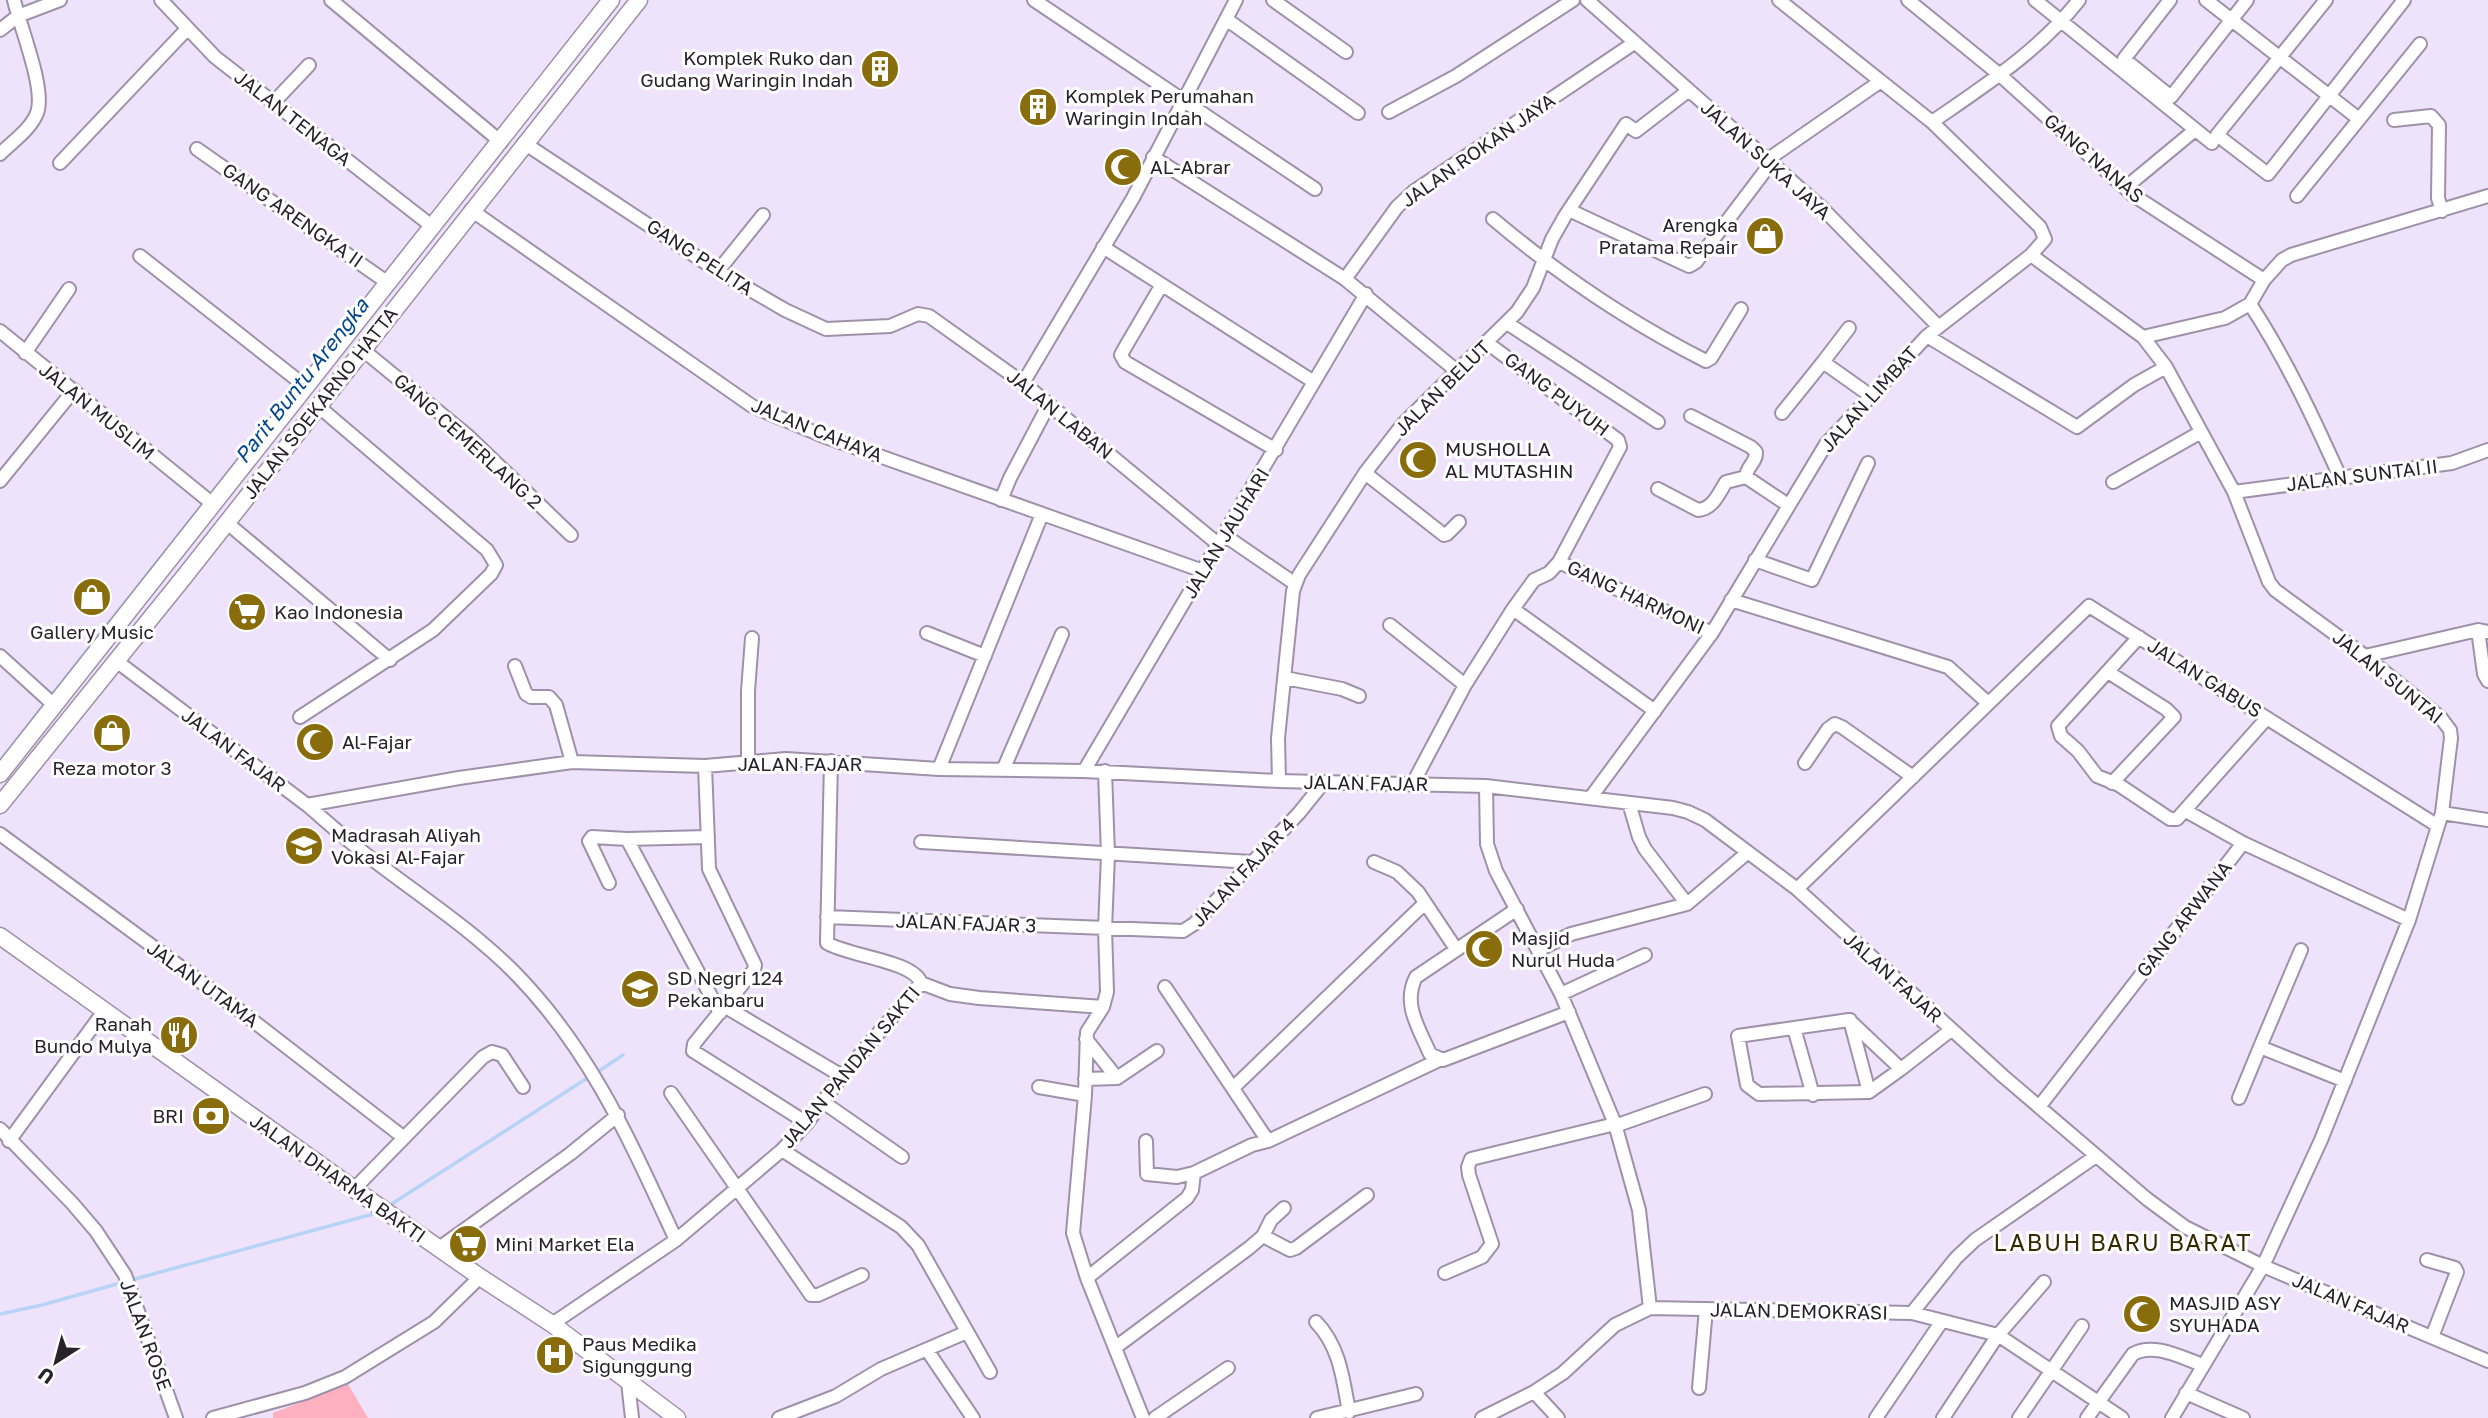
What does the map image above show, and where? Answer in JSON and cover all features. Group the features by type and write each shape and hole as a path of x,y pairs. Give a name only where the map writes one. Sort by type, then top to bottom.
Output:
{"main road":[{"name":"JALAN SOEKARNO HATTA","path":"0,774 386,281 611,0"},
{"name":"JALAN SOEKARNO HATTA","path":"0,805 639,0"},
{"path":"598,16 615,30"},
{"name":"JALAN DHARMA BAKTI","path":"0,936 392,1216 552,1324 677,1418"}],"street":[{"path":"0,154 29,125 38,107 39,89 14,0"},
{"path":"0,30 18,16 60,0"},
{"name":"JALAN TENAGA","path":"161,0 215,57 431,226"},
{"path":"331,0 499,141"},
{"path":"1034,0 1315,189"},
{"path":"1023,383 1133,198 1182,99 1236,0"},
{"path":"1273,0 1346,52"},
{"path":"1389,112 1456,76 1573,0"},
{"name":"JALAN SUKA JAYA","path":"1587,0 1822,208 1938,326"},
{"path":"1779,0 1932,122 2040,227 2045,239 2031,255"},
{"name":"GANG NANAS","path":"1908,0 2000,75 2125,188 2264,280"},
{"path":"2035,0 2212,143"},
{"path":"1932,122 2000,75 2061,23 2079,0"},
{"path":"2170,0 2124,59 2171,97 2247,0"},
{"path":"2206,0 2359,119"},
{"path":"2326,0 2217,135 2267,174 2329,97 2398,2"},
{"path":"1226,19 1358,113"},
{"path":"60,163 187,29"},
{"name":"JALAN ROKAN JAYA","path":"1345,279 1397,207 1413,192 1633,43"},
{"path":"2297,196 2420,44"},
{"path":"273,103 309,65"},
{"path":"1569,210 1689,266 1693,265 1769,162 1881,81"},
{"name":"JALAN BELUT","path":"1279,781 1277,759 1294,583 1365,472 1403,424 1507,323 1533,288 1552,239 1626,124 1636,131 1688,91"},
{"path":"2394,120 2431,116 2439,125 2438,198 2442,211"},
{"path":"2125,188 2195,130"},
{"name":"GANG PELITA","path":"524,143 718,271 785,310 826,329 890,326"},
{"name":"GANG ARENGKA II","path":"197,149 386,281"},
{"path":"1153,157 1345,279 1458,372"},
{"path":"2143,337 2225,318 2249,304 2264,280 2282,260 2291,255 2488,196"},
{"name":"JALAN CAHAYA","path":"471,210 752,406 823,436 1203,571"},
{"path":"718,271 763,215"},
{"path":"1493,219 1545,262 1680,348 1706,361 1711,358 1741,309"},
{"path":"1103,247 1314,382"},
{"name":"JALAN LIMBAT","path":"1591,797 1712,633 1826,444 1927,336 2031,255"},
{"name":"JALAN SUNTAI","path":"2031,255 2143,337 2166,367 2234,492 2269,582 2275,590 2365,656 2441,718 2450,730 2440,820 2409,920 2321,1140 2263,1266"},
{"path":"140,256 304,385"},
{"path":"1161,286 1121,355 1125,362 1276,450"},
{"path":"25,353 69,289"},
{"name":"JALAN JAUHARI","path":"1084,771 1366,294"},
{"path":"2249,304 2299,387 2340,477"},
{"name":"JALAN LABAN","path":"890,326 918,314 929,316 1023,383 1221,539 1294,583"},
{"path":"1507,323 1658,422"},
{"path":"1782,414 1849,328"},
{"name":"JALAN MUSLIM","path":"0,331 212,504"},
{"path":"1927,336 2077,427 2134,385 2166,367"},
{"name":"GANG PUYUH","path":"1486,342 1620,444 1615,459 1559,562"},
{"name":"GANG CEMERLANG 2","path":"363,350 467,436 571,535"},
{"path":"1823,362 1871,396"},
{"path":"2,477 74,390"},
{"path":"1002,500 1010,478 1049,404"},
{"path":"300,717 433,630 491,574 496,565 486,550 318,406"},
{"path":"1691,416 1756,452 1746,472 1746,478"},
{"path":"2113,482 2202,432"},
{"name":"JALAN SUNTAI II","path":"2234,492 2452,463 2488,450"},
{"path":"1755,560 1812,580 1868,463"},
{"path":"1365,472 1444,535 1459,522"},
{"path":"1658,489 1699,510 1711,505 1726,482 1746,478 1788,505"},
{"path":"939,769 1042,514"},
{"path":"226,522 390,660"},
{"path":"1412,785 1465,685 1513,609 1534,580 1549,573 1559,562"},
{"name":"GANG HARMONI","path":"1559,562 1712,633"},
{"path":"1731,600 1948,667 1988,703"},
{"name":"JALAN GABUS","path":"1797,889 2089,606 2267,718 2440,820"},
{"path":"1513,609 1655,711"},
{"path":"1390,625 1465,685"},
{"path":"2365,656 2483,631 2484,674 2488,681"},
{"path":"927,633 985,656"},
{"path":"1003,770 1062,634"},
{"path":"2139,637 2060,724 2059,732 2097,776 2170,819 2177,819 2267,718"},
{"path":"748,761 748,691 752,638"},
{"path":"0,656 53,703"},
{"name":"JALAN FAJAR","path":"115,660 307,805 459,778 572,762 705,766 748,761 831,761 939,769 1105,771 1279,781 1486,786 1591,797 1688,812 1705,820 1797,889 2039,1107 2147,1199 2185,1227 2263,1266 2488,1361"},
{"path":"515,666 526,694 531,697 549,697 556,705 572,762"},
{"path":"2108,672 2166,709 2174,717 2112,783"},
{"path":"1285,678 1359,695"},
{"path":"1805,762 1828,729 1835,724 1913,777"},
{"name":"JALAN PANDAN SAKTI","path":"552,1324 676,1240 782,1150 921,983 920,978 908,969 827,943 831,761"},
{"path":"705,766 709,869 755,965 750,975 694,1044 695,1053 807,1123"},
{"path":"1105,771 1108,855 1105,929 1107,992 1103,1007 1087,1032 1085,1095 1073,1233 1087,1278 1143,1418"},
{"name":"JALAN FAJAR 4","path":"1105,929 1189,929 1299,813 1324,782"},
{"path":"1486,786 1487,844 1496,871 1561,994 1615,1125 1639,1210 1650,1308"},
{"path":"1629,803 1645,849 1687,904"},
{"path":"307,805 492,951 545,1007 589,1068 618,1115 676,1240"},
{"path":"2186,811 2243,843"},
{"path":"2440,820 2488,820"},
{"name":"JALAN UTAMA","path":"0,834 239,1010 403,1137"},
{"path":"609,883 589,841 592,836 627,839 708,838"},
{"path":"627,839 722,1009 842,1076"},
{"path":"921,842 1252,862"},
{"name":"GANG ARWANA","path":"2039,1107 2243,843 2409,920"},
{"path":"1538,950 1571,934 1687,904 1747,853"},
{"path":"1374,862 1397,872 1418,892 1456,949"},
{"path":"1233,1088 1425,903"},
{"path":"1439,1060 1430,1054 1410,1004 1409,990 1416,977 1517,909"},
{"name":"JALAN FAJAR 3","path":"827,917 1105,929"},
{"path":"2239,1098 2301,950"},
{"path":"1561,994 1645,955"},
{"path":"921,983 950,994 979,998 1103,1007"},
{"path":"1165,986 1268,1141"},
{"path":"9,1140 104,1011"},
{"path":"1146,1142 1145,1170 1149,1175 1177,1177 1194,1173 1439,1060 1569,1012"},
{"path":"1849,1020 1901,1069"},
{"path":"1849,1020 1738,1036 1747,1085 1759,1094 1869,1092 1951,1030"},
{"path":"1849,1020 1869,1092"},
{"path":"1794,1028 1813,1095"},
{"path":"1086,1040 1117,1077"},
{"path":"2260,1047 2345,1081"},
{"path":"1085,1079 1117,1077 1157,1051"},
{"path":"354,1189 483,1057 492,1052 502,1055 523,1087"},
{"path":"1039,1087 1085,1095"},
{"path":"671,1093 811,1295 818,1295 862,1275"},
{"path":"1445,1273 1482,1257 1492,1244 1469,1175 1471,1159 1615,1125 1705,1094"},
{"path":"823,1102 902,1157"},
{"path":"439,1248 570,1154 618,1115"},
{"name":"JALAN ROSE","path":"0,1129 78,1210 128,1281 176,1418"},
{"path":"782,1150 901,1227 918,1245 990,1372"},
{"path":"1912,1313 1956,1258 1975,1240 2096,1156"},
{"path":"1087,1278 1187,1198 1192,1190 1194,1173"},
{"path":"1263,1236 1290,1250 1296,1248 1367,1195"},
{"path":"1116,1347 1263,1236 1271,1220 1284,1208"},
{"path":"2427,1260 2455,1268 2457,1272 2432,1337"},
{"path":"2172,1418 2263,1266"},
{"path":"213,1418 256,1412 345,1377 434,1322 480,1277"},
{"path":"1943,1418 1998,1335 2044,1282"},
{"name":"JALAN DEMOKRASI","path":"1482,1418 1534,1392 1563,1373 1615,1325 1650,1308 1912,1313 1998,1335 2122,1418"},
{"path":"1699,1388 1706,1309"},
{"path":"1876,1418 1942,1321"},
{"path":"1315,1322 1326,1333 1334,1347 1349,1412"},
{"path":"2019,1418 2082,1326"},
{"path":"779,1418 836,1396 881,1369 967,1332"},
{"path":"2087,1418 2133,1354 2141,1349 2157,1350 2203,1365"},
{"path":"927,1350 973,1418"},
{"path":"1155,1418 1228,1368"},
{"path":"628,1382 632,1418"},
{"path":"1534,1392 1558,1418"},
{"path":"1317,1418 1416,1394"},
{"path":"2186,1394 2243,1418"}],"shaded area":[{"path":"348,1384 368,1418 273,1418 273,1413"}],"waterway":[{"name":"Parit Buntu Arengka","path":"302,379 425,223"},
{"name":"Parit Buntu Arengka","path":"50,697 297,385"},
{"name":"Parit Buntu Arengka","path":"0,761 45,703"},
{"path":"596,1073 623,1055"},
{"path":"387,1207 589,1077"},
{"path":"131,1280 377,1213"},
{"path":"0,1314 124,1282"}],"place":[{"name":"Komplek Ruko dan Gudang Waringin Indah","path":"880,69"},
{"name":"Komplek Perumahan Waringin Indah","path":"1038,107"},
{"name":"AL-Abrar","path":"1123,167"},
{"name":"Arengka Pratama Repair","path":"1765,236"},
{"name":"MUSHOLLA AL MUTASHIN","path":"1418,460"},
{"name":"Gallery Music","path":"92,597"},
{"name":"Kao Indonesia","path":"247,612"},
{"name":"Reza motor 3","path":"112,733"},
{"name":"Al-Fajar","path":"315,742"},
{"name":"Madrasah Aliyah Vokasi Al-Fajar","path":"304,846"},
{"name":"Masjid Nurul Huda","path":"1484,949"},
{"name":"SD Negri 124 Pekanbaru","path":"640,989"},
{"name":"Ranah Bundo Mulya","path":"179,1035"},
{"name":"BRI","path":"211,1116"},
{"name":"Mini Market Ela","path":"468,1244"},
{"name":"MASJID ASY SYUHADA","path":"2142,1314"},
{"name":"Paus Medika Sigunggung","path":"555,1355"}],"district":[{"name":"LABUH BARU BARAT","path":"2123,1243"}]}
